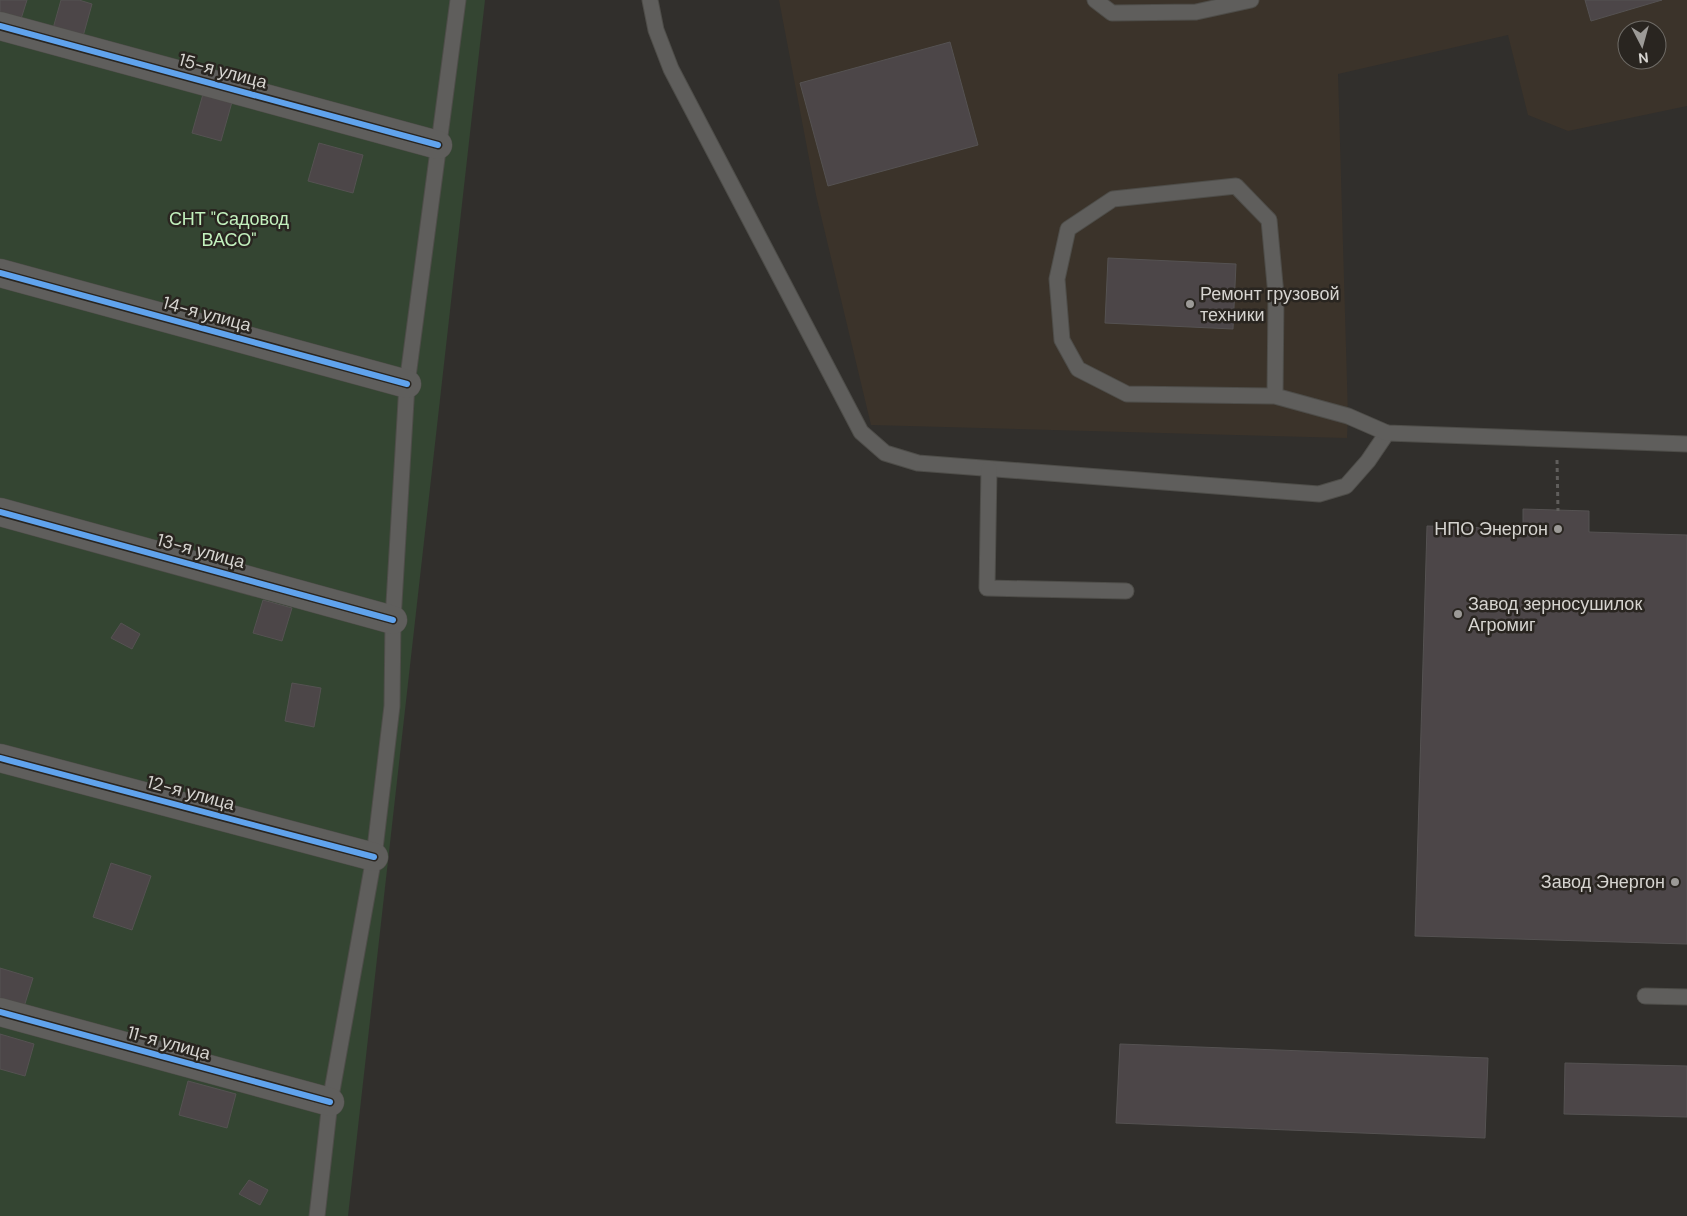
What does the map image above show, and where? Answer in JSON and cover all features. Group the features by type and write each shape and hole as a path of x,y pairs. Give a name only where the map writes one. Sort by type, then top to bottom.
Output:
{"street":[{"name":"15-я улица","path":"0,26 438,145"},
{"name":"14-я улица","path":"0,273 407,384"},
{"name":"13-я улица","path":"0,512 393,620"},
{"name":"12-я улица","path":"0,758 374,857"},
{"name":"11-я улица","path":"0,1012 330,1102"}],"lane":[{"path":"316,1216 330,1102 374,857 392,706 393,620 407,384 458,0"},
{"path":"650,0 656,30 671,69 861,432 885,452 918,463 1319,494 1346,486 1368,461 1387,434"},
{"path":"1095,0 1112,13 1196,12 1251,0"},
{"path":"1275,396 1276,295 1269,220 1236,186 1113,199 1068,229 1057,279 1062,340 1078,369 1127,394 1275,396 1348,416 1387,434 1687,444"},
{"path":"989,469 987,588 1126,591"},
{"path":"1645,996 1687,997"}],"path":[{"path":"1557,439 1558,510"}],"shaded area":[{"path":"779,0 1687,0 1687,106 1568,131 1528,115 1508,35 1338,74 1348,416 1347,438 871,425 816,195"}],"green space":[{"name":"СНТ \"Садовод ВАСО\"","path":"0,0 485,0 348,1216 0,1216"}],"building":[{"path":"0,0 27,0 21,19 0,13"},
{"path":"61,0 79,0 92,4 82,40 52,32"},
{"path":"1585,0 1662,0 1591,21"},
{"path":"950,42 978,145 828,186 800,83"},
{"path":"203,94 232,102 221,141 192,133"},
{"path":"319,143 363,155 353,193 308,181"},
{"path":"1108,258 1236,264 1233,329 1105,323"},
{"path":"1523,509 1589,511 1589,532 1687,535 1687,944 1415,936 1427,526 1523,529"},
{"path":"263,600 292,608 282,641 253,633"},
{"path":"121,623 140,634 132,649 111,638"},
{"path":"292,683 321,688 314,727 285,721"},
{"path":"111,863 151,876 132,930 93,917"},
{"path":"0,968 33,978 23,1010 0,1003"},
{"path":"0,1034 34,1044 25,1076 0,1069"},
{"path":"1120,1044 1488,1058 1485,1138 1116,1123"},
{"path":"1565,1063 1687,1066 1687,1117 1564,1114"},
{"path":"188,1081 236,1094 227,1128 179,1115"},
{"path":"249,1180 268,1190 260,1205 239,1194"}],"cycle path":[{"path":"0,26 438,145"},
{"path":"0,273 407,384"},
{"path":"0,512 393,620"},
{"path":"0,758 374,857"},
{"path":"0,1012 330,1102"}],"place":[{"name":"Ремонт грузовой техники","path":"1190,304"},
{"name":"НПО Энергон","path":"1558,529"},
{"name":"Завод зерносушилок Агромиг","path":"1458,614"},
{"name":"Завод Энергон","path":"1675,882"}]}
